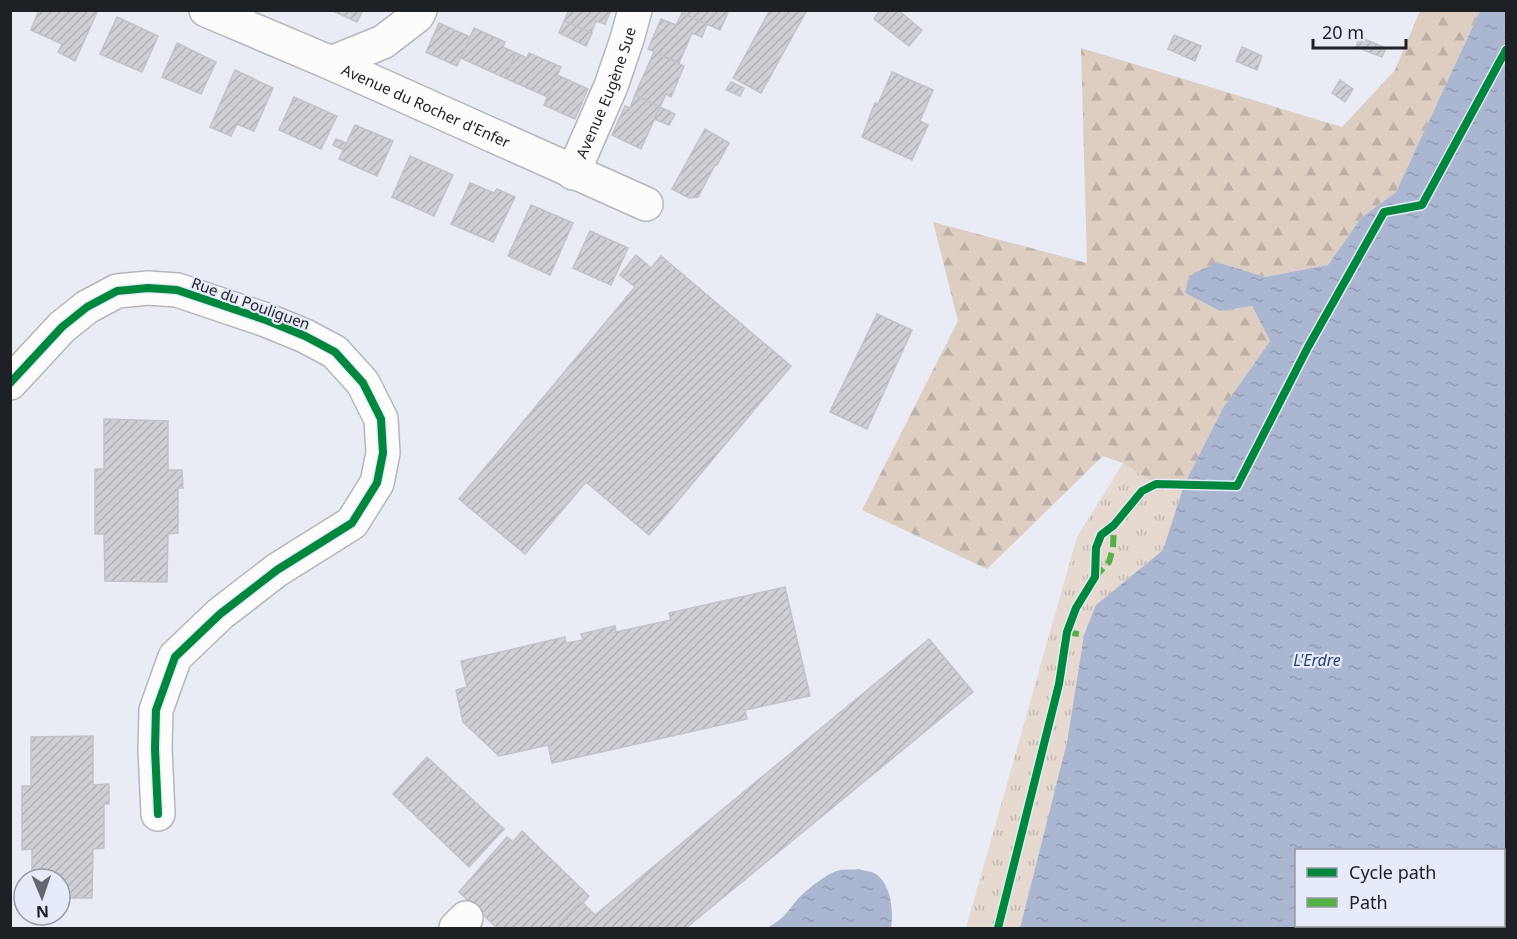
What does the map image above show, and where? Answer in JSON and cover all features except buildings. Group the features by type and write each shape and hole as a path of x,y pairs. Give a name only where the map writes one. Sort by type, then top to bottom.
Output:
{"street":[{"name":"Avenue du Rocher d'Enfer","path":"206,10 331,63 646,204"},
{"path":"331,63 383,42 417,16 420,10"},
{"name":"Avenue Eugène Sue","path":"573,173 611,86 635,10"},
{"name":"Rue du Pouliguen","path":"10,382 62,327 87,307 117,291 148,288 177,290 266,320 305,336 335,352 363,383 381,419 384,453 377,483 352,523 269,576 220,614 175,657 156,710 158,814"}],"green space":[{"path":"1420,11 1480,11 1396,192 1361,218 1328,265 1265,277 1217,262 1185,293 1220,311 1252,306 1270,341 1223,408 1184,485 1151,481 1123,463 1103,456 987,569 862,510 958,321 933,222 1087,263 1081,48 1342,127 1395,70"},
{"path":"1123,463 1151,481 1184,485 1163,550 1097,605 1084,635 1067,742 1020,928 966,928 1077,537"}],"water":[{"name":"L'Erdre","path":"1480,11 1506,11 1506,928 1020,928 1067,742 1084,635 1096,605 1163,550 1184,485 1223,408 1270,341 1252,306 1220,311 1185,293 1189,276 1217,262 1265,277 1328,265 1361,218 1396,192"},
{"path":"859,869 880,877 888,890 892,914 891,928 766,928 780,919 801,896 823,878 840,870"}],"marked path":[{"path":"1095,577 1109,562 1113,548 1114,525"},
{"path":"1067,632 1084,635"}],"cycle path":[{"path":"998,928 1059,684 1067,632 1076,608 1095,577 1096,548 1101,535 1114,525 1142,491 1156,484 1237,486 1308,347 1384,212 1422,205 1506,50"},
{"path":"10,383 62,327 87,307 117,291 148,288 177,290 266,320 305,336 335,352 363,383 381,419 383,453 377,483 352,523 277,570 220,614 175,657 156,710 158,814"}]}
